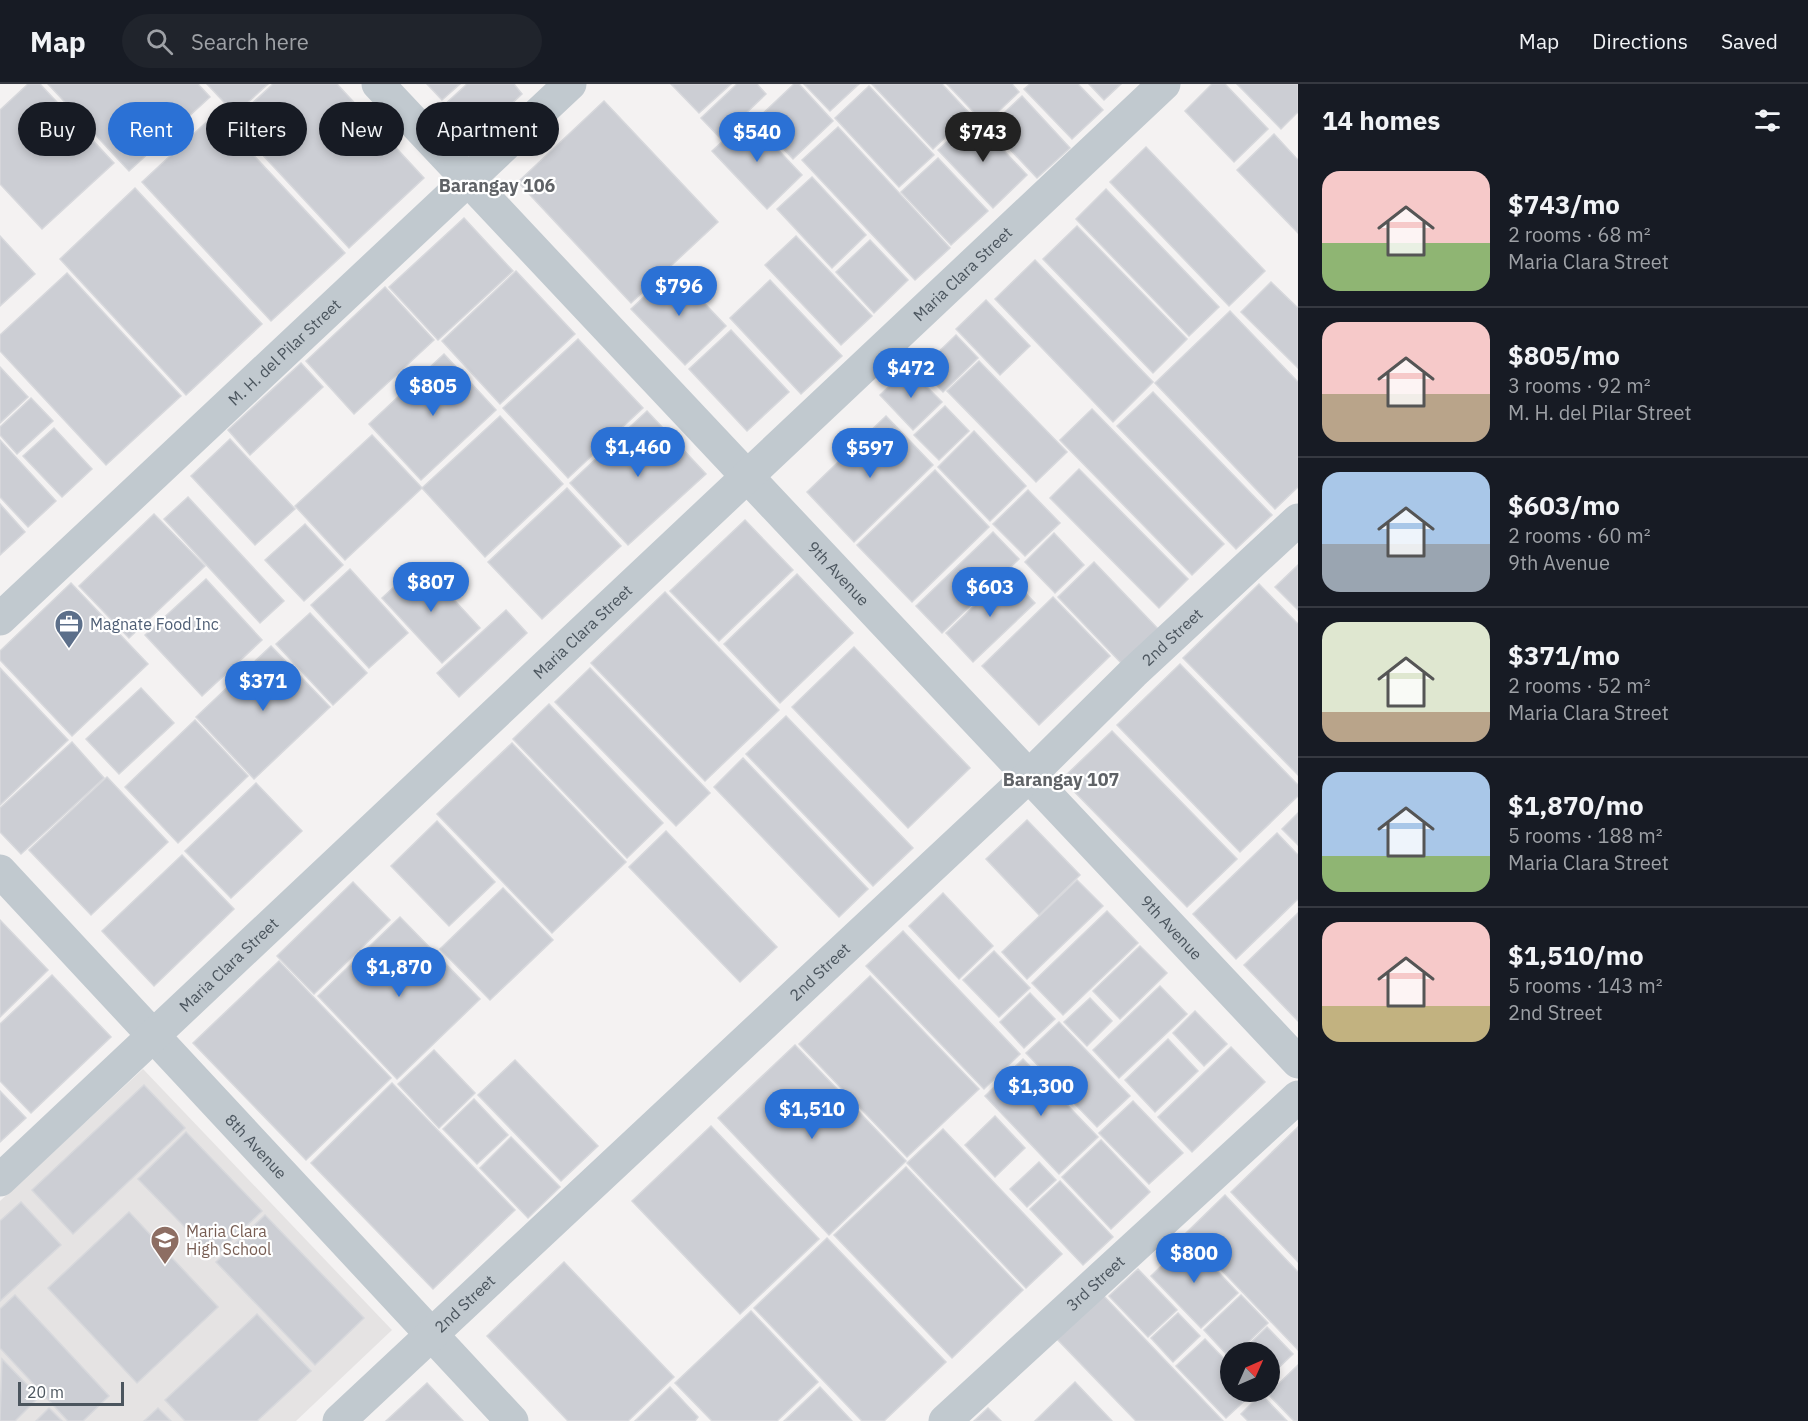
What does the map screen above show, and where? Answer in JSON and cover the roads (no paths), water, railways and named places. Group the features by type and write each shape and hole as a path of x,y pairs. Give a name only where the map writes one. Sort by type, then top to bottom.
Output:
{"street":[{"name":"9th Avenue","path":"378,84 1298,1062"},
{"name":"M. H. del Pilar Street","path":"0,619 570,84"},
{"name":"Maria Clara Street","path":"0,1179 748,478 1164,84"},
{"name":"2nd Street","path":"339,1421 1029,776 1133,673 1298,520"},
{"name":"8th Avenue","path":"0,871 512,1421"},
{"name":"3rd Street","path":"945,1421 1298,1097"}],"place":[{"name":"Magnate Food Inc","path":"69,650"},
{"name":"Maria Clara High School","path":"165,1266"}],"district":[{"name":"Barangay 106","path":"497,186"},
{"name":"Barangay 107","path":"1061,780"}]}
